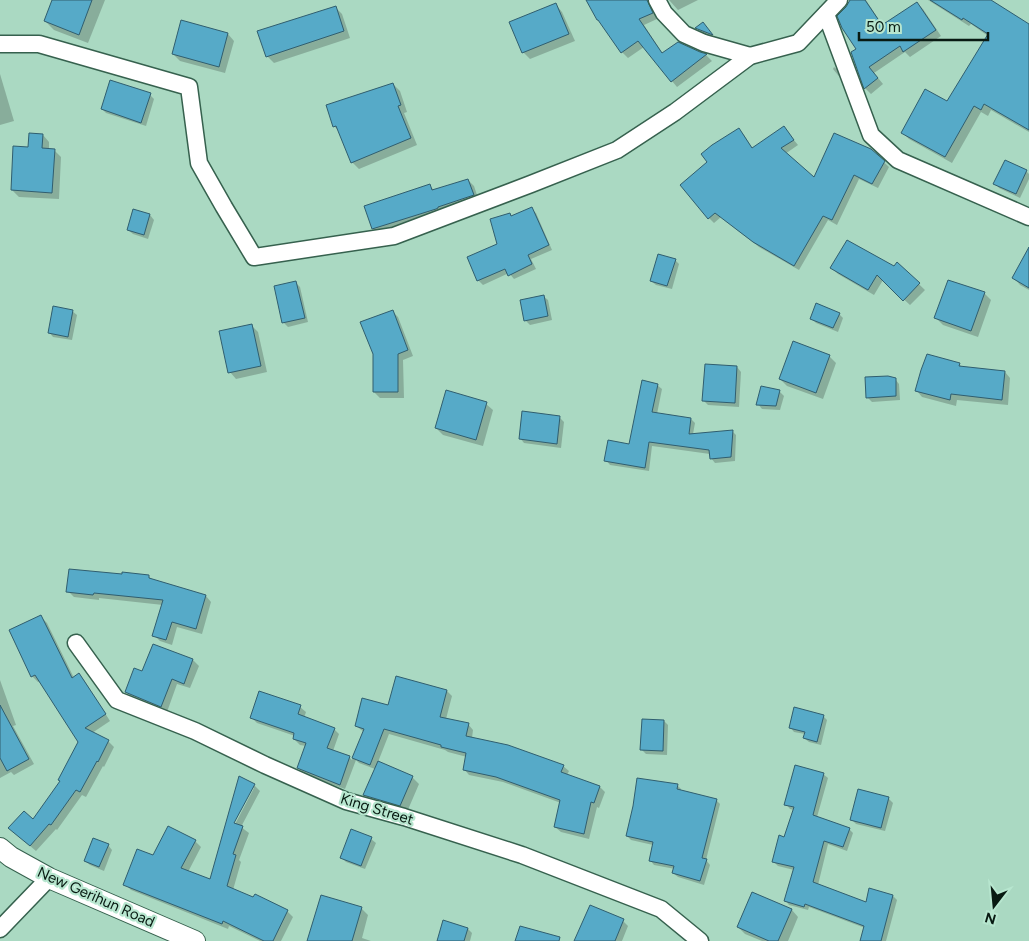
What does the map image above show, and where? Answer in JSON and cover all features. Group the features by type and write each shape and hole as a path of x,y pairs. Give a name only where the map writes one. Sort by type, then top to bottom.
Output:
{"street":[{"path":"656,0 664,13 684,34 704,43 750,56"},
{"path":"0,44 39,44 189,87 199,163 254,257 394,236 608,154 675,112 750,56 798,43 840,0"},
{"path":"826,14 871,135 898,160 1029,217"},
{"name":"King Street","path":"76,643 117,700 195,731 265,765 346,800 522,855 662,909 700,941"},
{"name":"New Gerihun Road","path":"0,848 49,878 195,941"},
{"path":"0,929 49,878"}],"building":[{"path":"52,0 92,0 79,35 44,21"},
{"path":"586,0 647,0 653,13 639,19 662,53 678,42 707,54 671,82 638,41 621,53 597,20"},
{"path":"850,0 865,0 882,25 917,2 936,30 903,52 900,46 869,67 878,78 864,89 851,52 856,49 842,28 837,16"},
{"path":"930,0 991,0 1029,24 1029,130 984,104 981,110 974,106 945,157 901,133 925,89 947,101 988,34"},
{"path":"556,3 569,34 522,53 509,22"},
{"path":"336,6 344,31 266,57 257,31"},
{"path":"181,20 228,33 219,67 172,54"},
{"path":"703,22 713,35 695,28"},
{"path":"110,80 151,93 141,123 101,109"},
{"path":"393,83 401,105 398,106 411,138 351,163 336,126 333,127 326,105"},
{"path":"784,126 794,140 781,148 814,177 834,133 871,149 885,161 872,184 854,175 832,220 823,216 794,266 753,242 715,213 708,219 680,185 707,162 701,154 739,128 752,148"},
{"path":"29,133 43,134 42,148 55,149 52,193 11,190 13,146 28,147"},
{"path":"1005,160 1027,170 1016,194 993,184"},
{"path":"468,179 474,195 372,229 364,206 430,184 432,190"},
{"path":"532,207 549,245 528,255 532,264 508,276 505,269 477,281 467,257 497,244 490,219 510,213 511,216"},
{"path":"133,209 150,214 144,235 127,230"},
{"path":"847,240 894,266 897,262 920,283 903,301 877,275 868,290 830,268"},
{"path":"1029,247 1029,288 1012,278"},
{"path":"658,254 676,259 667,286 650,281"},
{"path":"948,280 985,292 971,331 934,318"},
{"path":"296,281 305,318 282,323 274,286"},
{"path":"544,295 548,316 524,321 520,300"},
{"path":"816,303 840,313 833,328 810,319"},
{"path":"53,306 73,310 68,337 48,333"},
{"path":"393,310 408,350 398,354 398,392 373,392 373,354 360,322"},
{"path":"252,324 261,366 228,373 219,331"},
{"path":"793,341 830,355 816,393 779,379"},
{"path":"927,354 960,363 959,366 1005,371 1002,400 951,394 950,400 915,391"},
{"path":"705,364 737,366 735,403 702,401"},
{"path":"888,376 896,378 896,396 866,398 865,377"},
{"path":"642,380 658,384 652,412 691,418 689,434 733,430 731,457 710,459 709,450 649,442 645,468 604,461 608,440 629,444"},
{"path":"761,386 780,390 776,406 756,405"},
{"path":"446,390 487,402 476,440 435,428"},
{"path":"522,411 560,416 557,444 519,439"},
{"path":"69,569 149,575 149,578 206,595 196,629 172,622 166,640 152,636 163,600 66,592"},
{"path":"41,615 72,678 79,673 106,714 85,728 109,740 80,792 76,790 51,825 49,824 30,846 8,828 24,811 33,819 60,781 58,780 78,742 35,675 31,677 9,630"},
{"path":"153,644 193,659 184,684 172,679 161,707 125,692 134,668 142,671"},
{"path":"396,676 447,690 440,717 469,723 466,736 508,745 564,765 561,772 600,786 594,803 591,802 584,834 554,827 560,800 496,777 463,770 466,753 384,729 370,765 352,758 364,729 355,726 362,698 388,705"},
{"path":"259,691 301,705 298,714 335,728 327,748 350,756 340,785 297,768 306,743 293,739 294,733 250,718"},
{"path":"0,705 29,759 7,771 0,758"},
{"path":"794,707 824,715 817,742 803,738 805,732 789,728"},
{"path":"642,719 664,720 663,751 640,750"},
{"path":"378,761 413,776 400,806 363,795"},
{"path":"795,765 824,773 813,815 850,828 843,847 824,841 813,882 866,902 869,888 893,895 881,941 860,941 864,926 805,904 804,907 784,901 794,867 772,862 779,835 784,837 794,807 784,805"},
{"path":"239,776 255,784 234,823 243,826 233,854 236,855 227,886 253,897 255,894 288,910 273,941 264,941 223,921 222,924 123,885 137,849 153,855 168,826 196,840 181,868 210,879"},
{"path":"637,778 678,784 677,789 717,799 702,858 707,859 700,881 672,873 674,866 649,861 653,842 626,836"},
{"path":"858,789 889,797 881,828 850,820"},
{"path":"351,829 372,837 361,866 340,858"},
{"path":"93,838 109,844 99,867 84,861"},
{"path":"752,892 792,909 778,941 769,941 737,927"},
{"path":"321,895 362,907 352,941 307,941"},
{"path":"590,905 624,919 615,941 574,941"},
{"path":"443,920 468,928 464,941 437,941"},
{"path":"520,926 560,937 559,941 515,941"}]}
